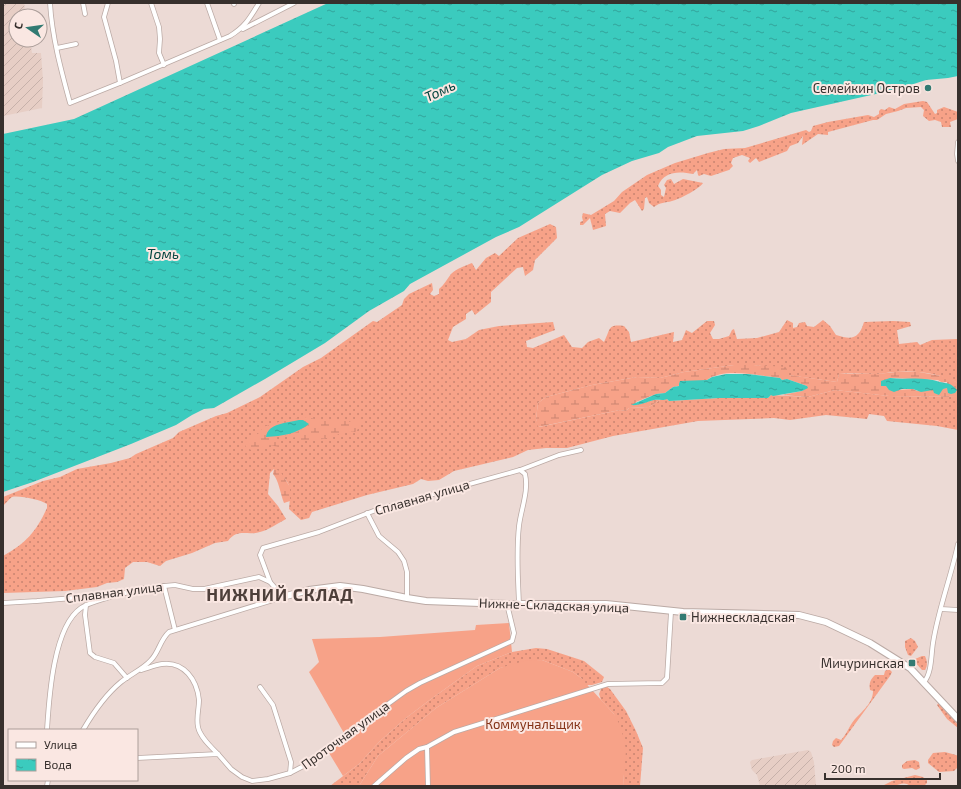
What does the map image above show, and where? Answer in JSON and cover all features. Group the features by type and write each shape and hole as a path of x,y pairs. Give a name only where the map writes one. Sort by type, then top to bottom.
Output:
{"street":[{"path":"50,3 51,19 59,63 70,103 164,65 241,30 294,3"},
{"path":"84,3 85,14"},
{"path":"108,3 104,17 116,61 120,83"},
{"path":"151,3 159,27 159,53 164,65"},
{"path":"207,3 220,40"},
{"path":"241,30 259,3"},
{"path":"57,48 76,44"},
{"path":"958,142 958,161"},
{"name":"Сплавная улица","path":"270,582 260,555 263,548 319,532 366,513 520,470 559,455 581,450"},
{"path":"519,604 518,539 526,486 525,474 520,470"},
{"path":"366,513 379,536 398,552 404,561 407,572 406,598"},
{"path":"924,682 929,674 934,636 958,544"},
{"name":"Сплавная улица","path":"4,604 121,594 145,588 164,586 204,589 259,577 270,582"},
{"path":"270,582 277,590 286,596"},
{"path":"164,586 175,630"},
{"name":"Нижне-Складская улица","path":"286,596 309,590 340,586 363,588 426,601 507,604 606,604 671,612 800,615 833,625 870,643 910,668 958,719"},
{"path":"47,729 50,684 59,646 67,625 80,608 121,594"},
{"path":"84,729 109,694 127,678 150,662 156,655 165,635 169,632 286,596"},
{"name":"Проточная улица","path":"137,671 162,664 168,664 179,666 188,672 196,683 198,691 198,730 231,769 242,777 252,781 268,779 290,772 316,760 330,747 355,731 377,712 420,683 512,641 514,633 507,604"},
{"path":"86,605 85,615 90,653 94,656 114,663 127,678"},
{"path":"941,609 958,610"},
{"path":"374,786 380,784 406,758 419,749 427,747 454,732 472,725 599,686 616,683 662,683 667,678 671,612"},
{"path":"260,687 273,705 292,762 290,772"},
{"path":"427,747 428,786"},
{"path":"138,758 218,754"}],"shaded area":[{"path":"3,3 24,3 25,8 8,8 8,48 31,48 32,53 41,53 43,80 42,108 3,116"},
{"path":"808,750 811,752 814,762 816,786 760,786 757,775 752,770 750,762 752,760"}],"green space":[{"path":"923,101 927,102 935,114 937,113 937,110 944,107 958,112 958,119 950,122 951,127 942,127 941,122 935,120 929,121 923,116 924,110 921,107 906,108 886,114 877,120 828,132 828,135 818,134 802,145 803,136 798,143 790,146 787,151 759,162 756,158 750,163 748,161 750,158 742,155 733,158 731,163 733,166 729,170 711,176 704,174 699,176 697,170 693,174 682,172 672,173 664,177 658,186 661,190 661,195 664,197 666,188 664,185 667,180 671,179 674,184 683,179 703,183 698,188 684,196 672,201 660,203 654,207 649,203 647,197 645,198 644,209 642,211 635,200 620,213 610,211 605,214 606,226 593,230 590,218 583,225 580,225 580,222 583,221 583,213 591,215 614,201 622,192 647,175 675,163 724,149 745,148 806,130 809,132 813,126 828,122 868,115 874,117 879,114 881,109 885,110 889,107 895,109 904,104"},
{"path":"550,224 556,227 557,238 535,260 533,270 525,276 523,267 517,268 491,292 491,302 475,315 472,310 466,314 466,319 453,327 448,340 452,342 466,339 479,330 499,326 553,322 555,330 526,341 527,347 533,348 564,335 572,347 582,348 588,342 599,338 604,342 610,328 615,326 624,326 629,332 631,342 674,332 673,342 682,340 686,330 692,333 707,321 714,321 715,325 710,333 713,339 729,336 734,329 737,339 757,338 779,332 787,320 793,323 793,328 797,327 799,323 805,322 807,326 814,327 823,320 830,326 836,335 851,338 860,332 864,322 910,322 911,326 897,330 899,344 917,342 920,345 932,340 958,339 958,383 943,377 911,371 879,374 839,374 837,382 788,375 762,366 734,365 684,372 660,378 637,377 592,385 546,397 538,403 536,419 539,427 620,410 626,411 629,408 649,407 660,400 667,399 669,401 719,398 768,398 771,395 808,397 835,390 889,396 958,397 958,430 937,426 887,421 884,416 869,414 867,419 826,415 790,420 774,418 698,421 613,436 567,448 528,450 513,457 454,471 439,480 428,481 421,479 413,484 367,495 312,512 309,518 301,520 289,509 289,486 284,478 274,469 270,473 268,494 286,519 267,530 255,533 239,533 228,541 215,543 192,553 166,561 160,566 147,562 133,562 125,568 124,579 97,587 65,591 3,593 3,556 30,536 39,524 47,508 47,504 30,498 12,497 3,506 3,497 43,481 60,477 77,469 130,458 173,438 179,432 216,416 227,413 260,397 303,367 321,358 373,321 377,322 402,305 404,299 409,294 432,283 433,290 430,294 434,296 439,294 439,289 456,270 472,263 476,270 486,258 495,253 499,256 518,238"},
{"path":"734,365 786,367 789,375 837,382 839,374 919,372 947,377 958,383 958,397 889,396 835,390 808,397 782,395 802,391 807,386 787,379 782,380 780,378 752,374 732,373 714,376 707,380 673,387 665,393 656,394 636,402 635,405 653,400 660,400 649,407 629,408 626,411 620,410 538,427 536,419 538,403 546,397 592,385 637,377 660,378 684,372","holes":["890,378 938,380 941,382 947,382 947,388 917,391 913,389 897,390 886,386"]},
{"path":"307,417 324,421 342,420 349,422 355,419 362,422 355,432 344,432 328,438 302,441 296,437 289,438 285,435 292,434 309,424 267,437 276,437 274,440 280,445 278,447 270,445 251,450 245,446 250,439 259,433 263,427 282,421"},
{"path":"274,469 280,471 290,487 290,501 284,503 273,474"},
{"path":"509,623 512,652 477,666 431,699 406,718 380,741 359,764 343,776 326,748 345,735 309,672 319,662 312,639 380,637 475,630 476,625"},
{"path":"911,638 915,641 918,647 911,656 908,655 905,647 905,641"},
{"path":"536,648 547,649 584,661 604,677 602,682 586,685 581,678 573,672 542,660 500,668 436,708 378,756 359,786 330,786 359,764 380,741 406,718 477,666 512,652"},
{"path":"922,656 925,656 927,661 925,670 922,670 914,661"},
{"name":"Коммунальщик","path":"542,660 573,672 581,678 614,714 621,727 626,750 623,786 359,786 378,756 436,708 500,668 524,661"},
{"path":"889,669 892,672 890,676 839,746 834,747 832,745 833,741 836,738 841,740 855,719 871,700 873,691 870,690 870,682 872,678 875,675 884,675 885,671"},
{"path":"606,686 610,689 626,711 643,748 640,786 623,786 624,770 614,714 601,700 599,694 601,689"},
{"path":"939,702 958,725 958,728 947,719 937,705"},
{"path":"945,752 958,756 958,767 954,771 939,772 928,763 928,760 933,753"},
{"path":"915,760 919,762 920,768 916,770 912,768 902,768 902,765 907,761"},
{"path":"915,775 923,777 927,780 927,783 924,786 910,786 904,784 882,786 892,781"}],"water":[{"name":"Томь","path":"328,3 958,3 958,76 926,80 898,89 791,113 743,131 697,136 668,147 659,153 632,161 602,175 519,227 496,237 410,284 404,291 369,311 325,343 214,408 204,409 176,425 131,444 3,492 3,134 74,119"},
{"path":"726,374 748,374 780,378 782,380 787,379 807,386 808,388 802,391 773,396 771,395 768,398 719,398 669,401 667,399 631,405 656,394 665,393 673,387 679,386 680,381 707,380 712,377"},
{"path":"890,378 934,380 951,384 957,390 955,393 951,394 948,393 947,388 943,389 939,395 934,393 933,390 921,392 913,389 902,389 894,392 889,390 886,386 881,386 881,381"},
{"path":"303,420 309,424 289,434 266,437 270,429 274,426"}],"place":[{"name":"Семейкин Остров","path":"928,88"},
{"name":"Нижнескладская","path":"683,617"},
{"name":"Мичуринская","path":"912,663"}],"district":[{"name":"НИЖНИЙ СКЛАД","path":"280,595"}]}
